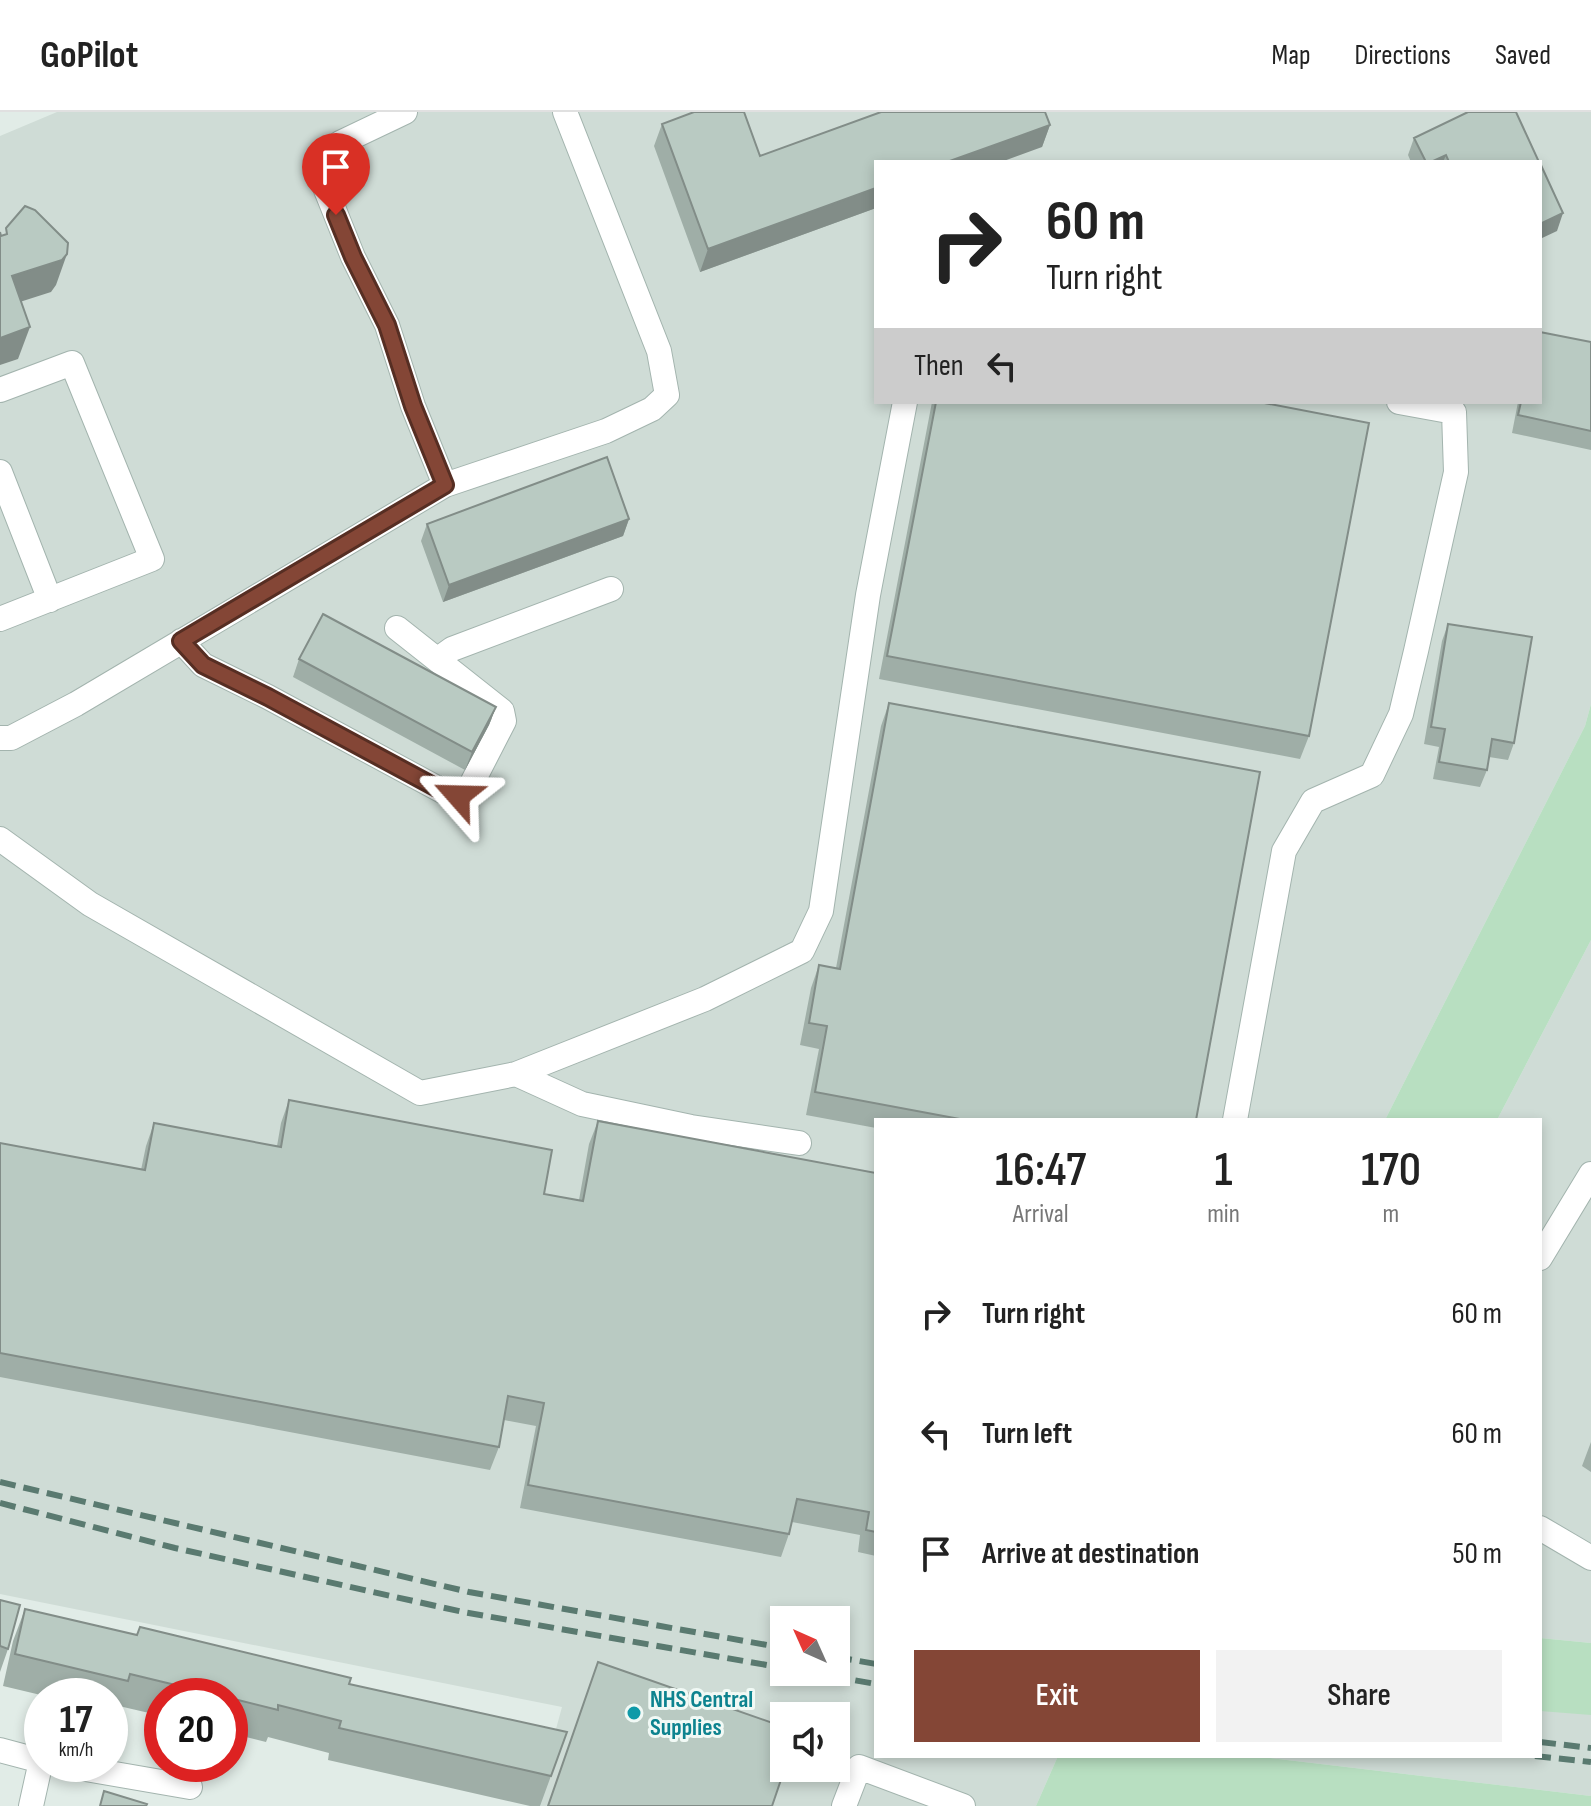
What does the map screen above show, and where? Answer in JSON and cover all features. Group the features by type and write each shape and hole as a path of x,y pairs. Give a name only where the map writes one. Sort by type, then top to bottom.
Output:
{"street":[{"path":"405,112 340,143 320,175 353,257 387,325 413,406 445,485"},
{"path":"0,738 11,738 76,704 445,485 606,431 652,409 667,395 659,351 565,112"},
{"path":"0,390 72,363 152,559 0,619"},
{"path":"0,839 90,904 420,1093 516,1074 705,999 802,951 821,911 868,595 905,404"},
{"path":"1235,1118 1284,851 1313,801 1372,775 1401,714 1456,472 1454,412 1410,404"},
{"path":"0,472 50,600"},
{"path":"438,659 452,649 611,589"},
{"path":"181,641 203,665 448,794 458,796 468,791 504,721 502,711 397,628"},
{"path":"516,1074 582,1104 691,1127 799,1143"},
{"path":"1542,1255 1591,1174"},
{"path":"1542,1529 1591,1558"},
{"path":"0,1750 24,1757"},
{"path":"844,1806 859,1767 963,1806"},
{"path":"128,1776 190,1787"},
{"path":"31,1806 37,1782"}],"shaded area":[{"path":"57,112 1591,112 1591,704 1585,726 1386,1118 874,1118 874,1758 1057,1758 1036,1806 535,1806 562,1707 0,1594 0,136"},
{"path":"1591,940 1591,1643 1542,1638 1542,1118 1498,1118"},
{"path":"1542,1708 1591,1713 1591,1796 1270,1758 1542,1758"}],"green space":[{"path":"1591,704 1591,940 1498,1118 1386,1118 1585,726"},
{"path":"1542,1638 1591,1643 1591,1715 1542,1711"},
{"path":"1057,1758 1270,1758 1591,1796 1591,1806 1036,1806"}],"building":[{"path":"694,112 744,112 760,156 881,112 1045,112 1050,125 953,160 874,160 874,189 708,249 662,124"},
{"path":"1468,112 1516,112 1538,160 1448,160 1446,155 1425,160 1414,138"},
{"path":"1542,167 1563,213 1542,223"},
{"path":"25,206 35,210 68,243 67,254 62,260 12,276 30,327 0,338 0,232 1,236 7,234 6,228"},
{"path":"1542,332 1591,342 1591,431 1518,415 1521,404 1542,404"},
{"path":"936,404 1269,404 1369,423 1309,736 887,656"},
{"path":"607,457 629,519 449,585 427,524"},
{"path":"323,614 496,707 472,752 299,659"},
{"path":"1448,624 1532,637 1514,743 1492,739 1487,770 1439,762 1445,729 1431,727"},
{"path":"889,703 1260,772 1196,1118 954,1118 815,1092 827,1026 809,1023 819,965 840,969"},
{"path":"289,1100 552,1150 544,1194 583,1201 598,1121 874,1173 874,1532 866,1530 869,1512 797,1499 789,1534 528,1485 544,1403 508,1396 499,1447 0,1353 0,1143 145,1170 154,1123 281,1147"},
{"path":"0,1600 20,1605 8,1649 0,1646"},
{"path":"25,1609 137,1635 140,1627 351,1678 349,1684 567,1732 551,1776 339,1728 341,1721 278,1705 278,1710 248,1702 248,1678 147,1678 130,1674 128,1681 128,1678 115,1678 15,1654"},
{"name":"NHS Central Supplies","path":"598,1662 770,1722 770,1782 780,1782 772,1806 548,1806"},
{"path":"104,1791 147,1804 100,1806"}],"railway":[{"path":"0,1482 469,1592 770,1646"},
{"path":"0,1503 175,1548 463,1612 770,1666"},
{"path":"850,1659 874,1664"},
{"path":"850,1679 874,1684"},
{"path":"1542,1742 1591,1748"},
{"path":"1542,1757 1591,1762"}],"place":[{"name":"NHS Central Supplies","path":"634,1713"}],"route":[{"path":"336,215 387,325 413,406 445,485 181,641 203,665 448,794 458,796"}]}
